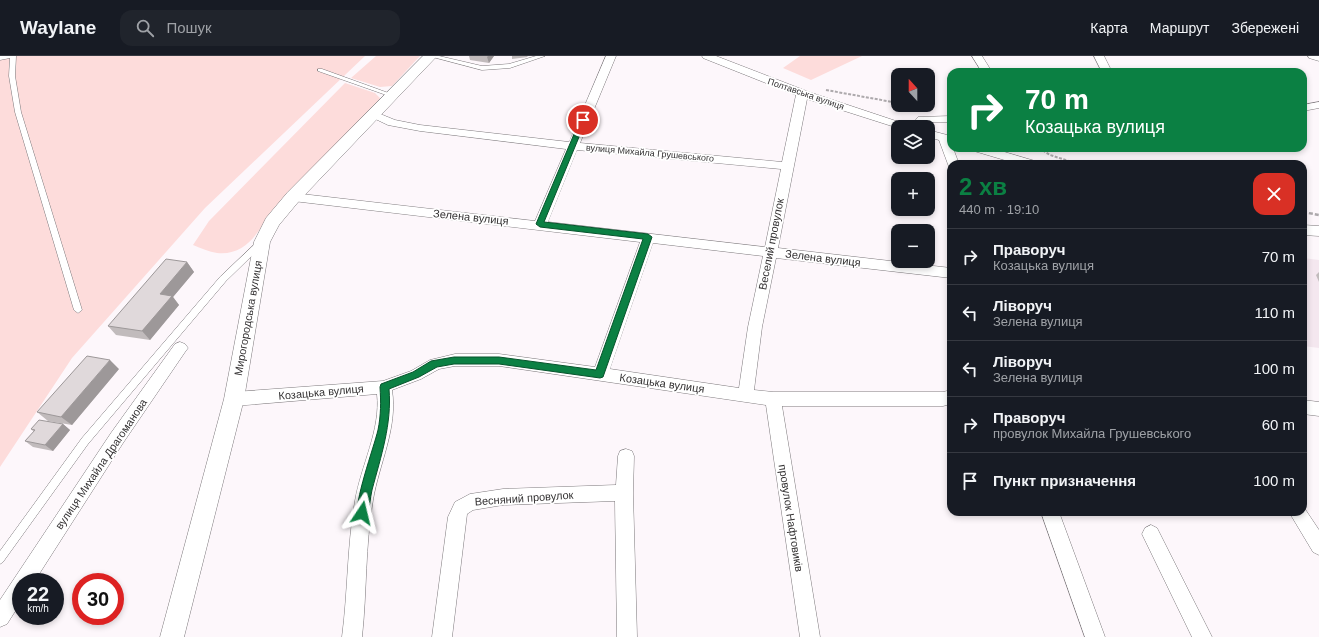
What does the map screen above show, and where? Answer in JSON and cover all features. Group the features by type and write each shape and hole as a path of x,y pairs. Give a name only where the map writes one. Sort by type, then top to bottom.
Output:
{"street":[{"name":"Мирогородська вулиця","path":"172,637 234,399 262,242 272,222 293,197 391,95 431,56"},
{"path":"540,224 611,56"},
{"name":"Полтавська вулиця","path":"707,56 746,73 802,94 891,122"},
{"path":"977,56 984,68"},
{"path":"1099,56 1105,68"},
{"path":"1313,56 1319,58"},
{"name":"Веселий провулок","path":"746,394 755,327 802,94"},
{"name":"вулиця Михайла Грушевського","path":"373,114 392,123 420,128 572,146 787,166"},
{"path":"935,120 947,120"},
{"path":"935,135 947,139"},
{"path":"991,152 1018,160"},
{"name":"Зелена вулиця","path":"293,197 540,224 947,273"},
{"path":"1307,230 1319,231"},
{"path":"600,374 648,237"},
{"name":"вулиця Михайла Драгоманова","path":"29,573 117,438 180,348"},
{"name":"Козацька вулиця","path":"234,399 384,387 416,375 435,364 454,360 499,360 773,399 947,398"},
{"path":"352,637 356,604 360,528 364,499 383,431 386,407 384,387"},
{"name":"провулок Нафтовиків","path":"773,399 810,637"},
{"path":"1307,407 1319,408"},
{"path":"626,456 624,493 627,637"},
{"name":"Весняний провулок","path":"442,637 457,517 462,508 470,502 503,498 624,493"},
{"path":"1051,516 1095,637"},
{"path":"1300,516 1319,546"},
{"path":"1151,534 1202,637"},
{"path":"0,617 12,599"}],"lane":[{"path":"0,58 13,56 12,76 18,112 78,310"},
{"path":"431,56 482,68 510,66 542,56"},
{"path":"320,70 391,95"},
{"path":"0,559 85,441 222,279 262,242"}],"path":[{"path":"820,89 891,102"},
{"path":"1045,152 1066,160"},
{"path":"1307,213 1319,215"}],"shaded area":[{"path":"0,56 365,56 205,208 72,358 0,467"},
{"path":"376,56 420,56 392,86 380,87 351,78"},
{"path":"800,56 862,56 811,80 783,68"},
{"path":"345,83 375,93 381,99 271,212 250,242 235,251 227,253 208,251 193,245 209,221"},
{"path":"1307,258 1319,260 1319,348 1307,346"}],"building":[{"path":"166,259 187,262 160,294 172,296 142,331 108,326"},
{"path":"87,356 110,360 61,417 37,412"},
{"path":"39,420 63,424 45,445 25,441 35,430 31,429"}],"route":[{"path":"362,513 364,499 383,431 386,407 384,387 416,375 435,364 454,360 499,360 600,374 648,237 540,224 583,120"}]}
